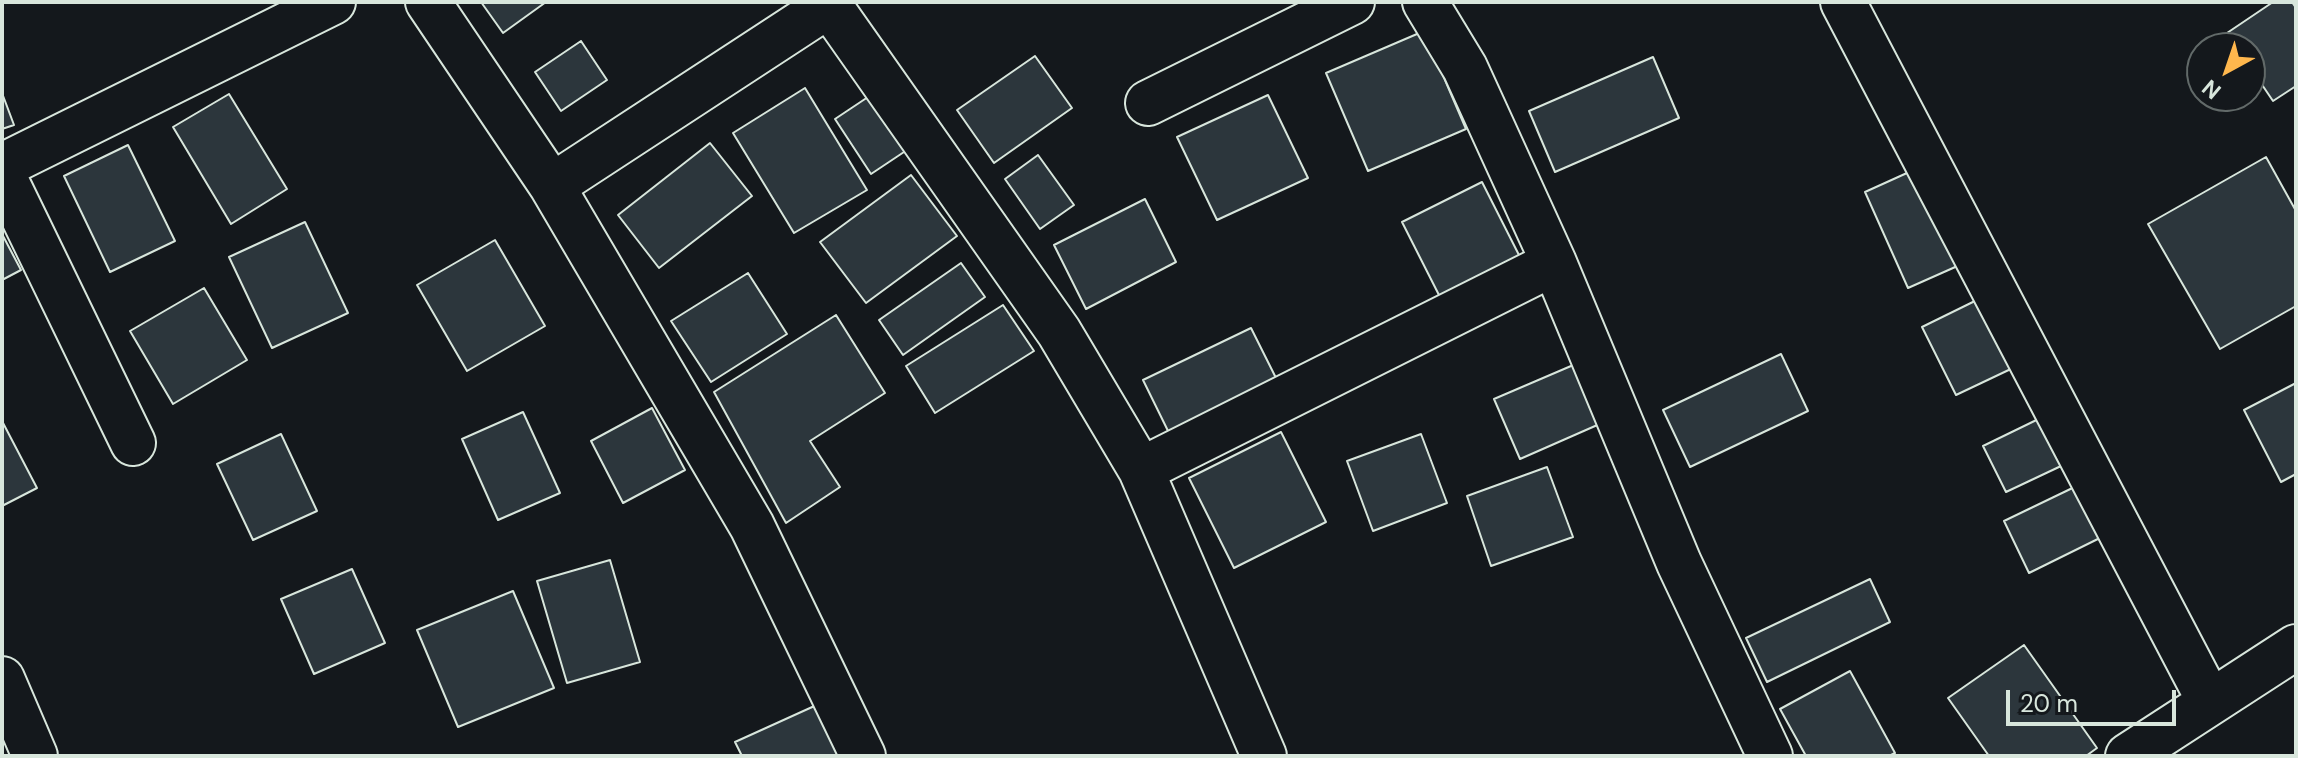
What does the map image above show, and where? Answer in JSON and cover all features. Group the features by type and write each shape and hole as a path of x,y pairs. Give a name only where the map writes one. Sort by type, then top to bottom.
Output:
{"street":[{"path":"2,166 333,2"},
{"path":"428,2 552,186 752,526 863,756"},
{"path":"1148,103 1352,2"},
{"path":"1425,2 1465,68 1554,263 1679,563 1770,756"},
{"path":"1843,2 2210,702"},
{"path":"552,186 828,3 1059,332 1141,470 1264,756"},
{"path":"2,173 133,443"},
{"path":"1141,470 1554,263"},
{"path":"2128,756 2296,647"},
{"path":"2,679 35,756"}],"building":[{"path":"481,2 546,2 503,33"},
{"path":"2273,2 2292,2 2296,8 2296,86 2273,101 2266,91 2266,32 2228,32"},
{"path":"1424,31 1466,129 1368,171 1326,73"},
{"path":"581,41 607,80 561,111 535,72"},
{"path":"1035,56 1072,108 994,163 957,110"},
{"path":"1653,57 1679,118 1555,172 1529,111"},
{"path":"805,88 867,190 794,233 733,133"},
{"path":"880,89 916,144 871,174 835,119"},
{"path":"2,93 14,125 2,129"},
{"path":"229,94 287,189 231,224 173,127"},
{"path":"1268,95 1308,178 1217,220 1177,137"},
{"path":"710,143 752,196 659,268 618,215"},
{"path":"128,145 175,241 110,272 64,176"},
{"path":"1038,155 1074,205 1040,229 1005,179"},
{"path":"2266,157 2296,211 2296,306 2220,349 2148,224"},
{"path":"1918,168 1962,264 1908,288 1865,192"},
{"path":"911,175 957,236 866,303 820,242"},
{"path":"1482,182 1522,261 1442,301 1402,222"},
{"path":"1145,199 1176,262 1086,309 1054,245"},
{"path":"305,222 348,313 272,348 229,257"},
{"path":"2,234 21,270 2,280"},
{"path":"495,240 545,326 467,371 417,285"},
{"path":"961,263 985,297 903,355 879,320"},
{"path":"748,273 787,334 711,382 671,321"},
{"path":"204,288 247,360 173,404 130,331"},
{"path":"1981,298 2015,367 1956,395 1922,327"},
{"path":"1003,305 1034,351 935,413 906,366"},
{"path":"836,315 885,393 810,441 840,487 786,523 714,392"},
{"path":"1251,328 1279,384 1171,437 1143,380"},
{"path":"1781,354 1808,411 1690,467 1663,410"},
{"path":"1585,360 1611,419 1520,459 1494,399"},
{"path":"2296,383 2296,474 2281,482 2244,410"},
{"path":"652,408 685,470 623,503 591,441"},
{"path":"2055,411 2078,458 2006,492 1983,446"},
{"path":"523,412 560,493 498,520 462,439"},
{"path":"2,421 37,488 2,506"},
{"path":"1281,432 1326,522 1234,568 1189,478"},
{"path":"281,434 317,511 253,540 217,464"},
{"path":"1421,434 1447,503 1373,531 1347,461"},
{"path":"1547,467 1573,537 1491,566 1467,496"},
{"path":"2087,481 2112,532 2029,573 2004,521"},
{"path":"610,560 640,662 567,683 537,581"},
{"path":"352,569 385,643 314,674 281,599"},
{"path":"1870,579 1890,622 1767,682 1746,638"},
{"path":"513,591 554,688 458,727 417,630"},
{"path":"2024,645 2097,748 2086,756 1989,756 1948,698"},
{"path":"1850,671 1895,753 1889,756 1806,756 1780,709"},
{"path":"821,703 845,756 742,756 735,742"}]}
